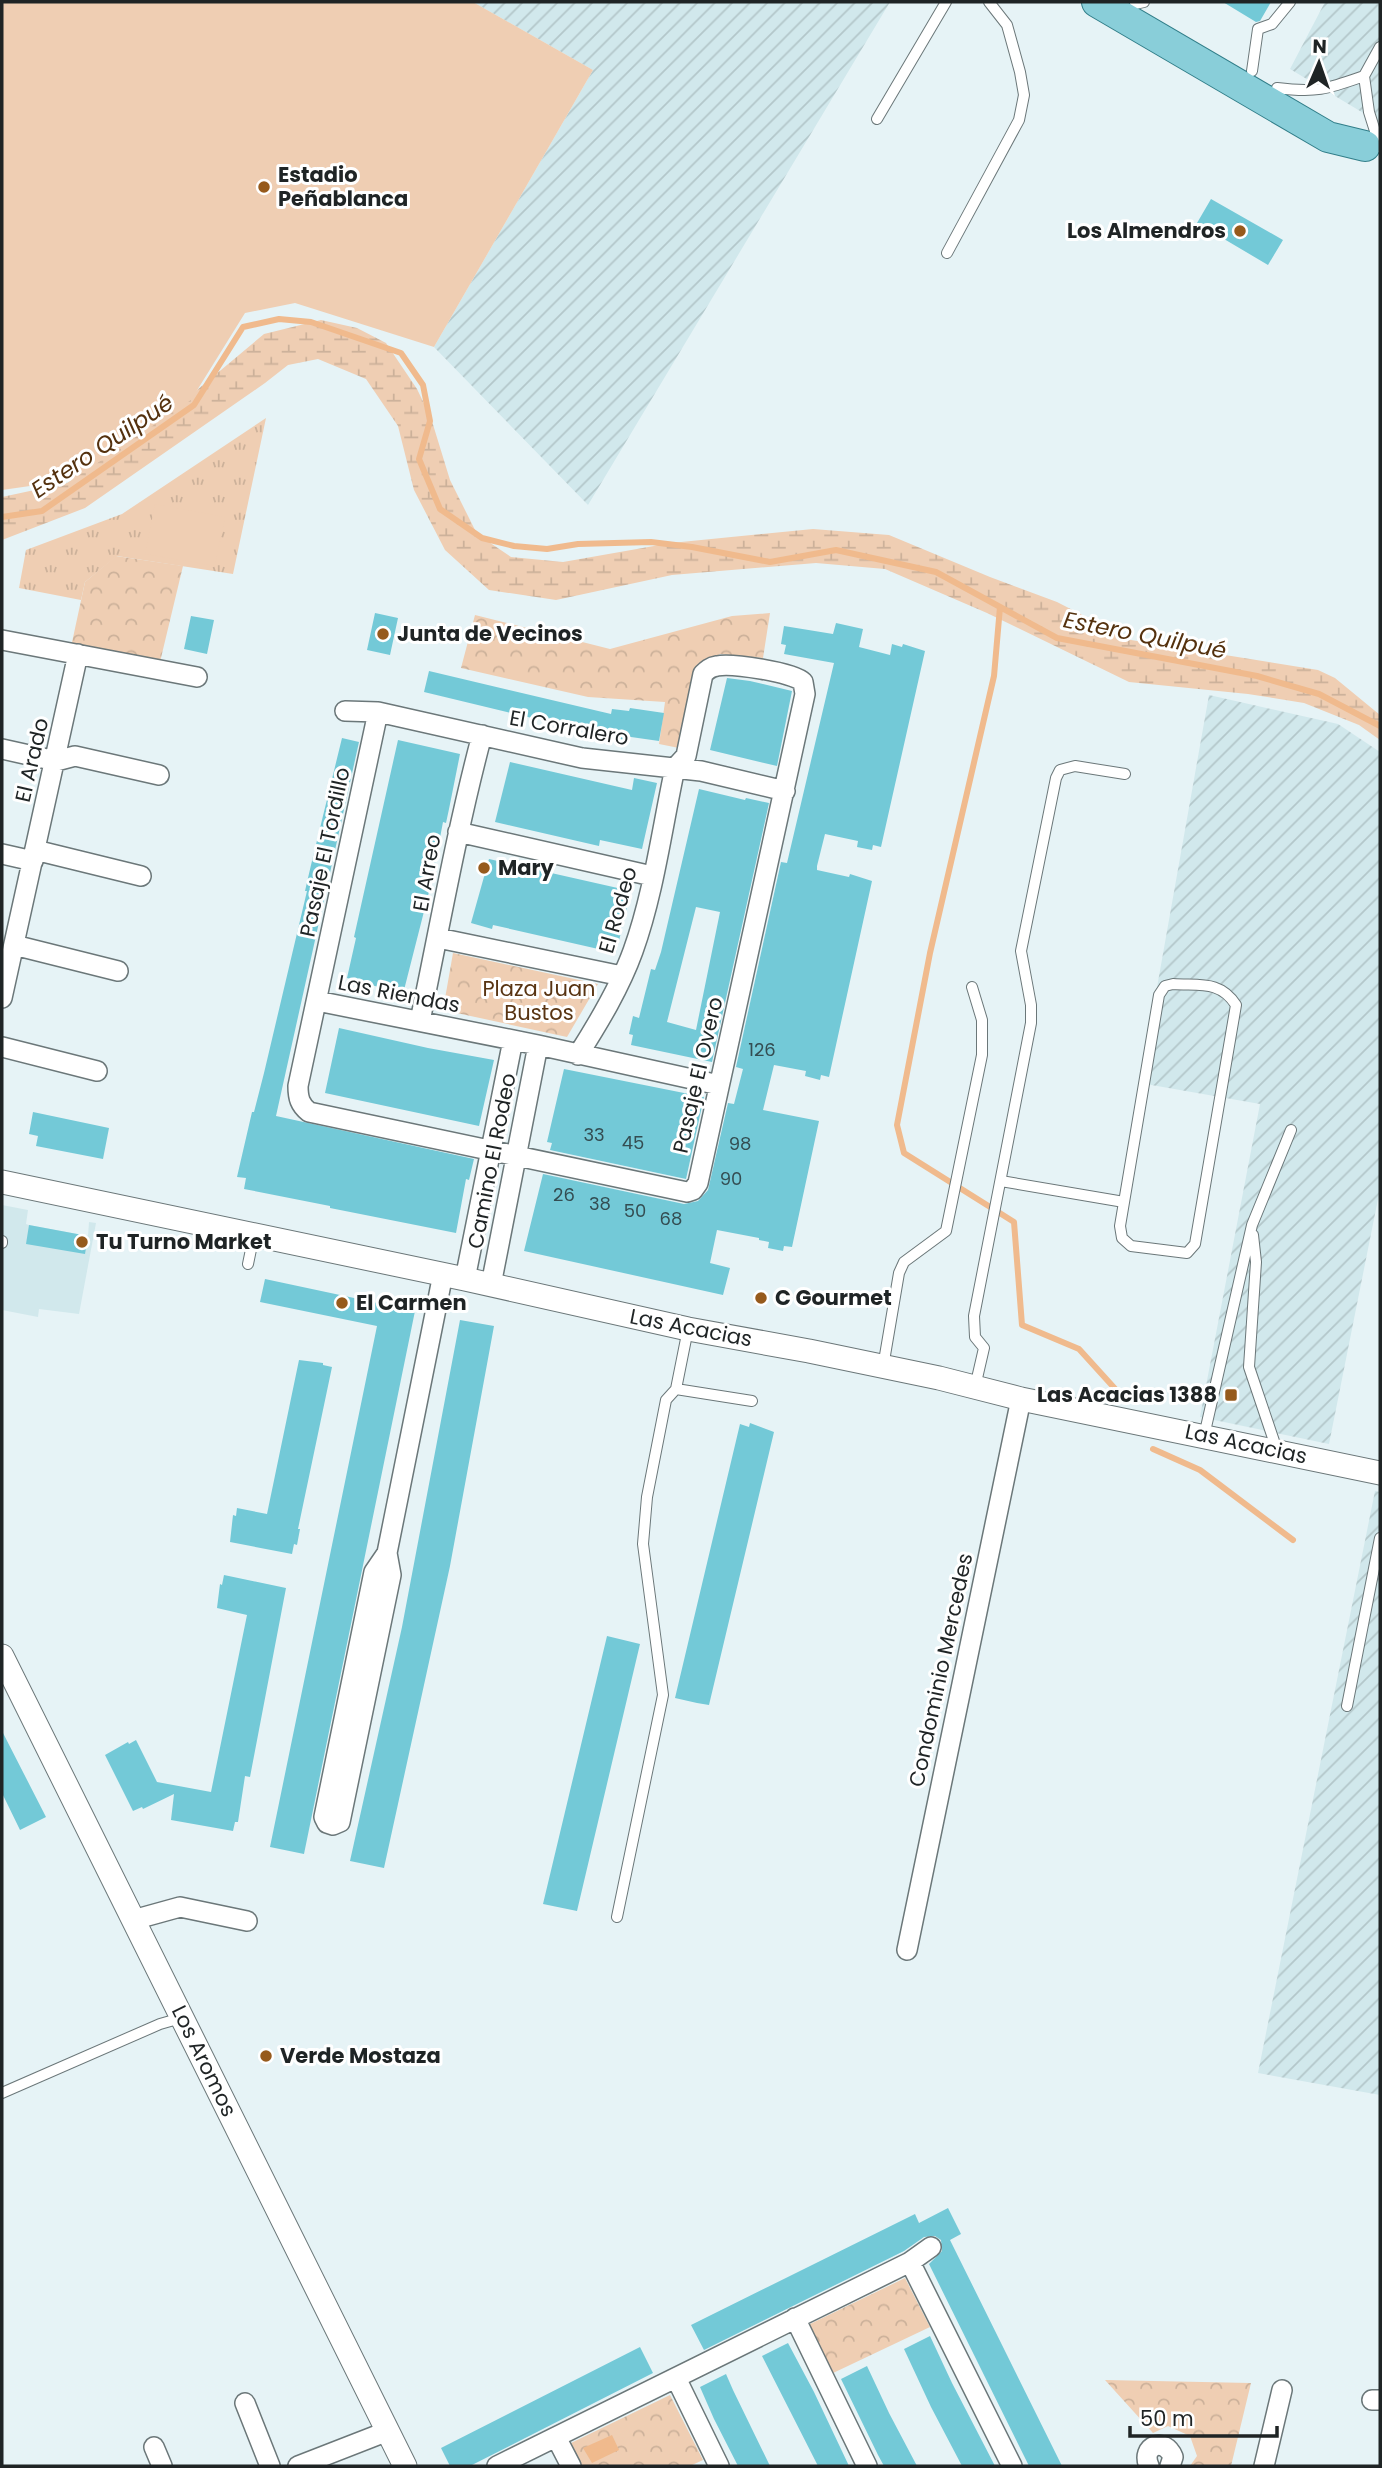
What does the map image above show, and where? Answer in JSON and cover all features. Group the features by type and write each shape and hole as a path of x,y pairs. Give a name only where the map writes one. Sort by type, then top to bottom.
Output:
{"main road":[{"path":"1097,2 1328,136 1375,149"},
{"path":"1137,2 1337,122 1375,149"}],"street":[{"path":"2,640 197,677"},
{"name":"El Arado","path":"2,998 78,654"},
{"name":"El Rodeo","path":"578,1055 594,1031 633,950 648,904 675,768 686,756 703,674 712,666 793,676 803,682 805,694 785,791"},
{"name":"El Corralero","path":"345,711 378,712 582,758 701,771 785,791"},
{"name":"Pasaje El Tordillo","path":"378,712 298,1095 303,1108 309,1112 489,1150"},
{"name":"El Arreo","path":"420,1021 439,938 458,832 482,735"},
{"path":"2,750 56,761 75,757 159,775"},
{"name":"Pasaje El Overo","path":"515,1155 679,1192 693,1190 698,1183 785,791"},
{"path":"458,832 652,876"},
{"path":"2,854 34,855 141,876"},
{"path":"439,938 622,976"},
{"path":"14,945 118,971"},
{"name":"Las Riendas","path":"317,1001 538,1045 719,1086"},
{"name":"Camino El Rodeo","path":"387,1553 454,1276 489,1150 513,1040"},
{"name":"Camino El Rodeo","path":"491,1285 538,1045"},
{"path":"2,1047 97,1071"},
{"path":"489,1150 515,1155"},
{"name":"Las Acacias","path":"2,1182 1380,1473"},
{"name":"Condominio Mercedes","path":"907,1950 1021,1399"},
{"path":"387,1553 391,1575 341,1822 334,1825 327,1823 324,1817 374,1572 387,1553"},
{"name":"Los Aromos","path":"2,1656 405,2466"},
{"path":"133,1920 180,1907 247,1921"},
{"path":"497,2466 910,2262 931,2247"},
{"path":"910,2262 1012,2466"},
{"path":"794,2318 867,2466"},
{"path":"676,2378 719,2466"},
{"path":"1264,2466 1282,2390"},
{"path":"244,2403 270,2466"},
{"path":"298,2466 388,2431"},
{"path":"556,2437 571,2466"},
{"path":"1149,2466 1147,2453 1158,2445 1165,2446 1170,2451 1173,2457 1170,2466"},
{"path":"154,2446 162,2466"}],"lane":[{"path":"877,119 946,2"},
{"path":"947,253 1019,120 1024,95 1007,25 989,2"},
{"path":"1252,71 1258,29 1272,24 1290,2"},
{"path":"1375,149 1364,76 1379,52"},
{"path":"1277,88 1309,92 1324,90 1364,76"},
{"path":"975,1387 984,1348 975,1337 974,1316 1031,1023 1031,1005 1021,951 1056,778 1060,770 1076,766 1125,774"},
{"path":"1173,984 1220,988 1229,994 1236,1005 1195,1244 1187,1253 1131,1246 1122,1238 1120,1226 1124,1202 1159,995 1166,986 1173,984"},
{"path":"883,1367 899,1273 904,1262 946,1231 982,1055 982,1020 972,988"},
{"path":"1204,1436 1252,1225 1291,1130"},
{"path":"1001,1181 1124,1202"},
{"path":"1252,1225 1256,1262 1249,1367 1277,1450"},
{"path":"248,1264 254,1235"},
{"path":"617,1917 663,1695 643,1545 647,1497 666,1400 676,1389 688,1329"},
{"path":"676,1389 752,1401"},
{"path":"1347,1706 1380,1538"},
{"path":"2,2093 160,2024 182,2018"}],"shaded area":[{"path":"473,2 890,2 588,505 434,347 593,70"},
{"path":"1325,2 1380,2 1380,123 1290,69"},
{"path":"1209,695 1338,724 1380,752 1380,1189 1329,1444 1200,1417 1260,1104 1140,1083"},
{"path":"2,1205 28,1210 26,1224 29,1225 88,1236 89,1222 96,1223 79,1314 39,1309 38,1317 2,1310"},
{"path":"1375,1491 1380,1492 1380,2095 1258,2073"},
{"path":"612,2435 619,2450 592,2463 583,2448"}],"green space":[{"name":"Estadio Peñablanca","path":"2,2 473,2 593,70 434,347 295,303 245,313 191,400 72,480 2,490"},
{"path":"321,320 357,328 386,343 417,389 431,418 450,480 477,534 511,557 563,562 671,543 813,529 889,535 1057,602 1131,640 1318,670 1335,678 1380,715 1380,740 1359,725 1304,703 1248,694 1129,682 987,613 885,569 816,563 672,575 556,600 489,590 445,550 414,490 398,426 366,379 318,359 288,365 85,508 2,540 2,497 67,483 166,416 264,334"},
{"path":"266,418 233,574 117,556 85,582 81,600 19,588 26,550 122,514"},
{"path":"155,504 225,517 215,566 145,554"},
{"path":"116,556 183,566 160,662 71,647 85,582"},
{"path":"770,613 763,658 720,654 698,669 679,748 659,744 665,702 588,697 461,668 475,615 610,649 732,616"},
{"name":"Plaza Juan Bustos","path":"453,953 598,984 567,1037 443,1010"},
{"path":"905,2278 930,2327 831,2374 808,2325"},
{"path":"1105,2380 1251,2383 1231,2466 1190,2466 1197,2456 1190,2436 1168,2426 1153,2433"},
{"path":"670,2395 703,2460 690,2466 582,2466 571,2443"}],"building":[{"path":"1223,2 1271,2 1260,21 1256,22"},
{"name":"Los Almendros","path":"1211,199 1283,240 1268,265 1197,223"},
{"name":"Junta de Vecinos","path":"375,613 398,618 390,655 367,650"},
{"path":"191,616 214,620 207,654 184,649"},
{"path":"836,623 863,629 859,647 890,655 892,644 902,647 903,644 925,651 881,847 873,845 872,850 857,847 858,841 825,834 817,866 817,870 849,877 850,874 872,881 829,1077 821,1075 820,1080 805,1076 806,1071 774,1065 763,1110 819,1121 792,1247 784,1246 783,1251 768,1248 769,1242 759,1238 717,1230 710,1263 730,1268 723,1295 524,1251 543,1174 684,1204 698,1201 708,1190 728,1103 734,1104 743,1069 736,1067 781,862 787,863 834,663 784,654 786,645 781,644 784,626 833,634"},
{"path":"429,671 611,714 612,709 629,711 630,708 664,713 659,741 624,736 624,740 424,692"},
{"path":"727,678 792,691 777,766 710,750"},
{"path":"342,738 359,742 276,1116 474,1159 469,1180 466,1179 456,1233 244,1189 246,1178 237,1177"},
{"path":"398,740 460,754 446,823 443,822 432,880 403,994 347,978"},
{"path":"510,762 632,790 634,778 657,783 642,849 600,840 599,846 495,822"},
{"path":"699,789 769,803 712,1062 631,1045 633,1035 629,1034 633,1016 639,1018 651,969 655,970","holes":["696,907 720,912 696,1030 667,1022"]},
{"path":"489,859 631,891 616,953 493,925 492,929 471,923"},
{"path":"339,1028 494,1060 479,1126 325,1093"},
{"path":"564,1069 704,1097 686,1179 550,1150 552,1143 547,1142"},
{"path":"33,1112 109,1128 103,1159 36,1146 38,1136 29,1134"},
{"path":"29,1225 88,1236 85,1254 26,1244"},
{"path":"265,1279 415,1311 304,1854 270,1847 377,1326 260,1302"},
{"path":"460,1320 494,1326 450,1566 384,1868 350,1861 402,1627"},
{"path":"299,1360 332,1367 298,1529 297,1545 294,1544 292,1554 230,1542 233,1515 236,1516 237,1508 267,1514"},
{"path":"750,1423 774,1432 709,1705 675,1698 740,1424 749,1427"},
{"path":"224,1575 286,1588 250,1777 245,1776 238,1822 235,1822 233,1831 171,1820 174,1794 133,1811 105,1755 136,1740 157,1782 211,1792 247,1615 217,1608"},
{"path":"607,1636 640,1644 577,1911 543,1904"},
{"path":"2,1731 46,1817 20,1830 2,1793"},
{"path":"948,2208 961,2234 950,2240 1062,2466 1029,2466 929,2264 942,2251 941,2240 935,2236 924,2237 904,2251 704,2350 691,2325 915,2214 919,2223"},
{"path":"930,2336 995,2466 962,2466 931,2407 904,2349"},
{"path":"788,2343 849,2466 818,2466 762,2356"},
{"path":"640,2347 653,2373 470,2466 450,2466 441,2448"},
{"path":"867,2366 917,2466 884,2466 878,2455 841,2379"},
{"path":"726,2374 770,2466 738,2466 714,2419 700,2387"}],"waterway":[{"name":"Estero Quilpué","path":"2,517 42,511 194,405 243,327 279,319 311,322 401,353 423,385 430,421 419,459 440,509 482,538 514,546 547,549 578,544 651,542 770,562 836,550 936,572 1057,638 1257,676 1319,694 1380,726"},
{"path":"1000,607 994,676 930,953 897,1125 904,1153 1014,1222 1022,1325 1079,1349 1118,1392"},
{"path":"1153,1449 1200,1470 1293,1540"}],"place":[{"name":"Estadio Peñablanca","path":"264,187"},
{"name":"Los Almendros","path":"1240,231"},
{"name":"Junta de Vecinos","path":"383,634"},
{"name":"Mary","path":"484,868"},
{"name":"Tu Turno Market","path":"82,1242"},
{"name":"C Gourmet","path":"761,1298"},
{"name":"El Carmen","path":"342,1303"},
{"name":"Las Acacias 1388","path":"1231,1395"},
{"name":"Verde Mostaza","path":"266,2056"}]}
